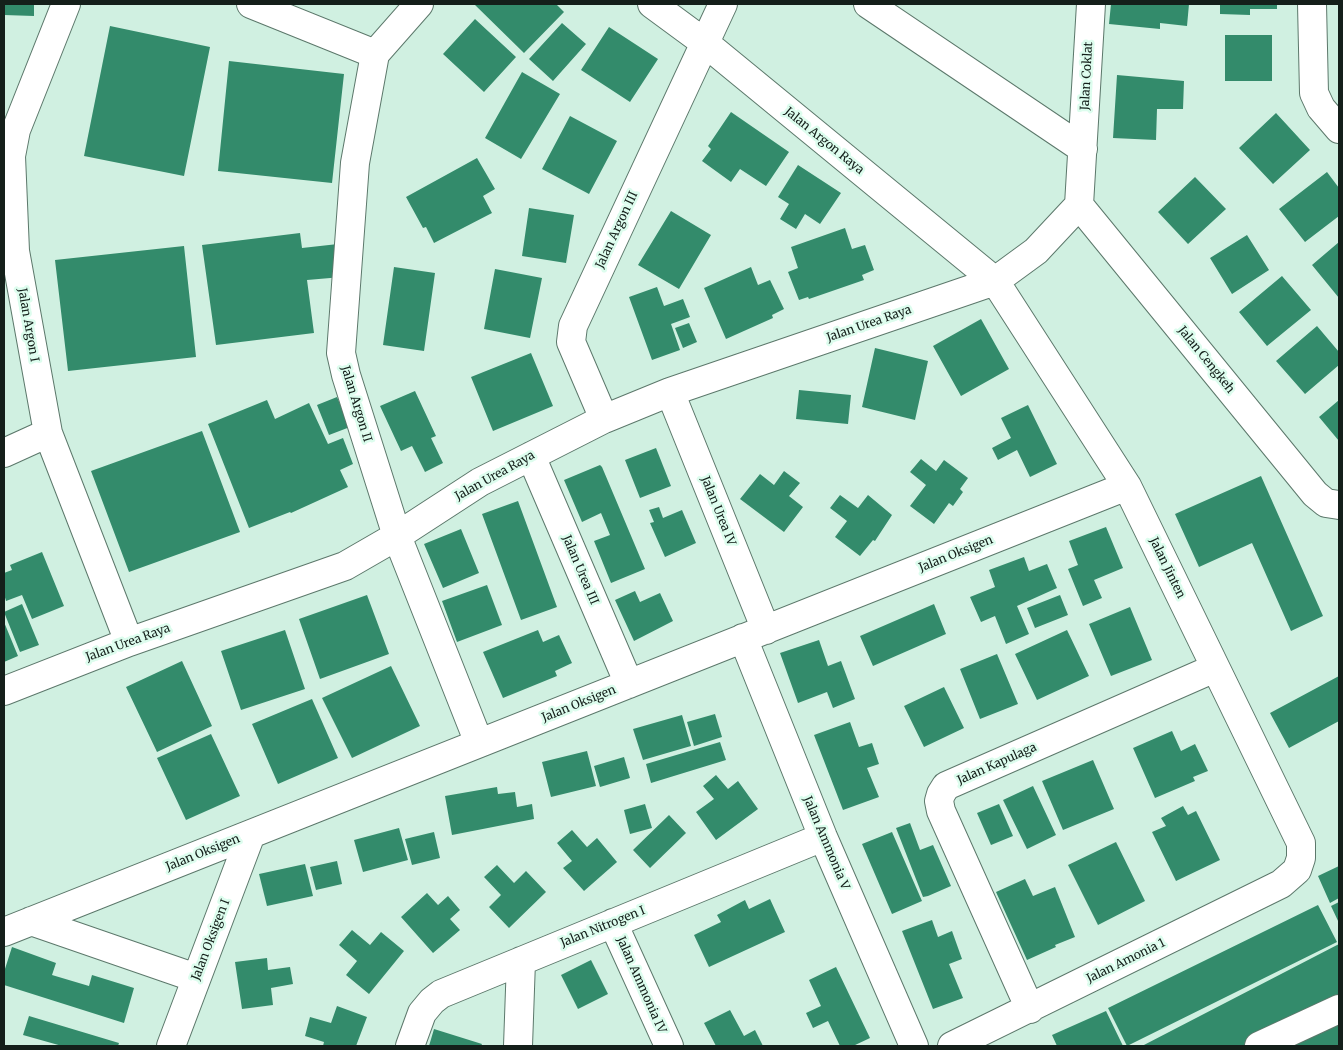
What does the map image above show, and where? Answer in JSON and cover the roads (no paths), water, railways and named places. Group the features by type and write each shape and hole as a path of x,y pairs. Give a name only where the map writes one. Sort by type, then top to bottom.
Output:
{"street":[{"name":"Jalan Argon I","path":"66,4 16,130 11,156 15,251 48,432 129,642"},
{"path":"251,4 375,54 419,4"},
{"name":"Jalan Argon Raya","path":"652,4 705,43 995,281"},
{"name":"Jalan Argon III","path":"604,420 571,342 573,326 723,4"},
{"path":"868,4 1083,149"},
{"name":"Jalan Coklat","path":"1079,204 1091,4"},
{"path":"1312,4 1314,92 1321,108 1339,129"},
{"name":"Jalan Argon II","path":"375,54 355,163 342,352 346,375 397,536 479,744"},
{"name":"Jalan Urea Raya","path":"4,691 129,642 345,566 397,536 480,482 604,420 670,392 995,281 1036,251 1079,204"},
{"name":"Jalan Cengkeh","path":"1079,204 1315,494 1326,503 1339,505"},
{"name":"Jalan Jinten","path":"995,281 1127,486 1301,843 1301,858 1297,870"},
{"name":"Jalan Urea IV","path":"670,392 755,634"},
{"path":"4,453 48,432"},
{"name":"Jalan Urea III","path":"531,456 629,684"},
{"name":"Jalan Oksigen","path":"4,932 1127,486"},
{"name":"Jalan Ammonia V","path":"755,634 823,837 914,1046"},
{"name":"Jalan Kapulaga","path":"1030,1009 941,811 939,801 946,786 1215,668"},
{"name":"Jalan Oksigen I","path":"171,1046 251,834"},
{"name":"Jalan Nitrogen I","path":"410,1046 422,1012 441,994 823,837"},
{"name":"Jalan Amonia 1","path":"952,1046 1280,884 1297,870"},
{"path":"31,921 196,978"},
{"name":"Jalan Ammonia IV","path":"613,924 669,1046"},
{"path":"518,1046 521,961"},
{"path":"1259,1046 1339,1009"}]}
